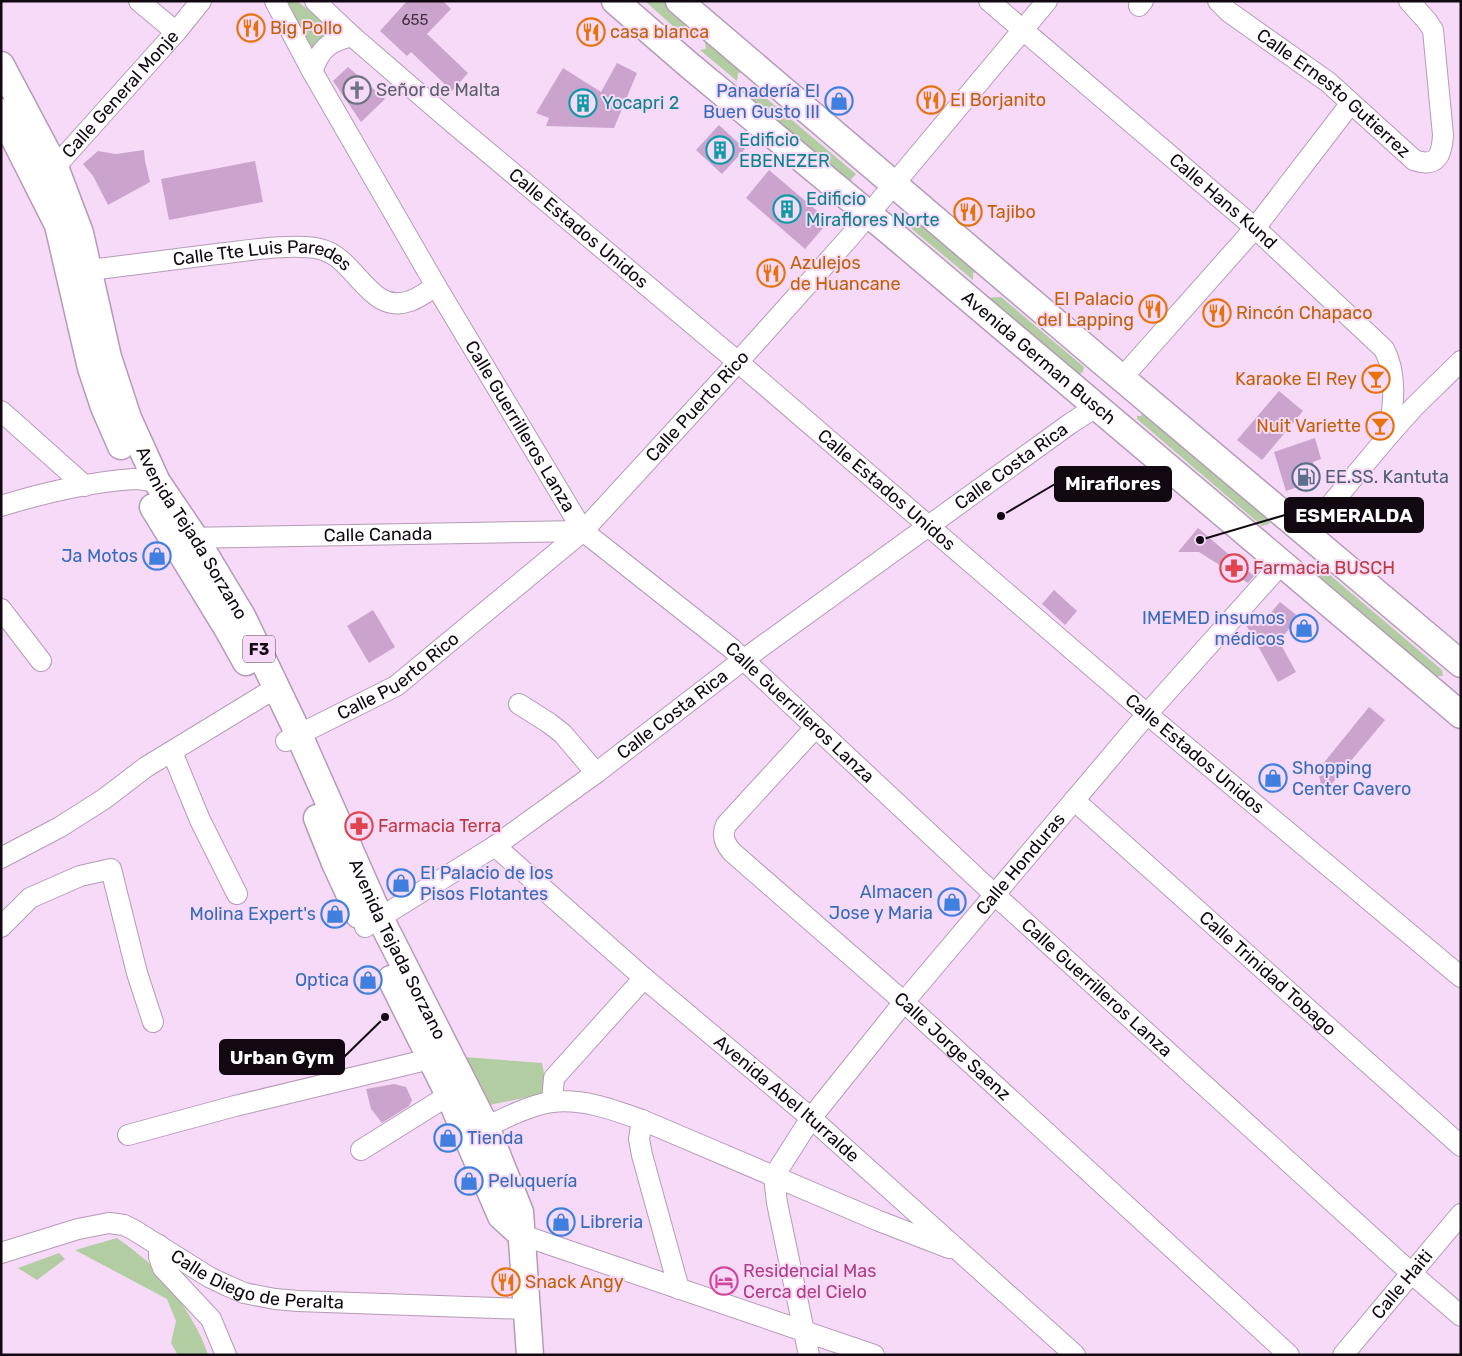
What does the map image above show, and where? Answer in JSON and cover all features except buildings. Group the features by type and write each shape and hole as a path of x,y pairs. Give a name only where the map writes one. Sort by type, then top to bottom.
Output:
{"main road":[{"name":"Avenida German Busch","path":"615,1 1096,407 1459,709"},
{"path":"679,1 1461,664"},
{"name":"Avenida Tejada Sorzano","path":"1,65 47,176 58,225 79,272 91,368 104,407 146,481 184,538 227,628 271,692 293,738 335,862 372,922 476,1131 501,1216 522,1234"},
{"name":"Avenida Tejada Sorzano","path":"1,112 47,176"},
{"path":"1096,407 1122,378"},
{"path":"1282,563 1306,534"},
{"name":"Avenida Tejada Sorzano","path":"372,922 430,1059 449,1095 476,1131"},
{"path":"522,1234 530,1355"}],"street":[{"path":"139,1 176,32"},
{"name":"Calle General Monje","path":"47,176 176,32 201,1"},
{"name":"Calle Guerrilleros Lanza","path":"276,1 312,71 436,286 583,531 732,648 995,895 1411,1273 1461,1316"},
{"name":"Calle Estados Unidos","path":"315,1 352,36 447,118 738,362 1148,714 1461,977"},
{"name":"Calle Hans Kund","path":"989,1 1255,228 1384,349 1390,360 1393,378 1392,412 1388,435"},
{"name":"Calle Puerto Rico","path":"293,738 396,686 583,531 738,362 869,214 1047,1"},
{"name":"Calle Ernesto Gutierrez","path":"1218,1 1229,12 1328,82 1414,160 1423,163 1431,162 1438,158 1442,150 1443,135 1433,30 1409,1"},
{"path":"312,71 317,58 324,48 336,40 352,36"},
{"path":"1122,378 1255,228 1352,103"},
{"name":"Calle Tte Luis Paredes","path":"79,272 260,249 305,248 321,250 334,256 380,300 394,304 410,301 436,286"},
{"path":"1306,534 1388,435 1461,361"},
{"name":"Calle Costa Rica","path":"372,922 495,846 596,773 744,660 928,525 1096,407"},
{"path":"1,411 85,486"},
{"path":"1,506 27,498 85,486 146,481"},
{"name":"Calle Canada","path":"184,538 583,531"},
{"name":"Calle Honduras","path":"774,1176 811,1118 904,1002 1148,714 1282,563"},
{"path":"1,609 40,661"},
{"path":"1,858 60,827 104,799 146,767 271,692"},
{"path":"519,704 563,734 596,773"},
{"name":"Calle Jorge Saenz","path":"815,728 726,826 723,832 724,839 732,852 904,1002 1289,1355"},
{"path":"172,752 200,820 237,894"},
{"name":"Calle Trinidad Tobago","path":"1074,800 1461,1146"},
{"name":"Avenida Abel Iturralde","path":"495,846 644,978 811,1118 1076,1355"},
{"path":"1,927 30,898 80,876 111,869 137,972 153,1022"},
{"path":"552,1102 554,1078 644,978"},
{"path":"128,1135 235,1106 430,1059"},
{"path":"361,1150 449,1095"},
{"path":"476,1131 552,1102 577,1102 613,1109 879,1221 960,1252"},
{"path":"642,1120 639,1138 642,1155 679,1289"},
{"path":"774,1176 777,1203 809,1355"},
{"name":"Calle Haiti","path":"1344,1355 1461,1214"},
{"name":"Calle Diego de Peralta","path":"1,1253 78,1229 109,1223 124,1225 209,1276 244,1293 298,1302 527,1309"},
{"path":"522,1234 874,1355"},
{"path":"160,1245 159,1257 163,1268 211,1319 226,1355"}],"green space":[{"path":"283,1 297,1 337,33 321,39 311,53"},
{"path":"645,1 663,1 703,35 683,35"},
{"path":"704,36 747,72 738,73 737,81 700,50 706,49"},
{"path":"752,98 767,99 856,174 848,183 750,100"},
{"path":"915,216 981,271 973,273 973,280 907,225 907,221 912,220"},
{"path":"1001,297 1084,367 1083,372 1076,376 985,298"},
{"path":"1144,411 1271,520 1269,524 1262,526 1137,419 1137,416 1141,416"},
{"path":"1324,570 1442,670 1443,676 1437,676 1435,679 1317,581 1320,577 1320,571"},
{"path":"464,1057 542,1063 548,1093 484,1106"},
{"path":"117,1238 137,1253 170,1287 200,1334 208,1355 178,1355 171,1343 176,1321 167,1299 75,1250"},
{"path":"59,1253 65,1259 37,1280 18,1268"}],"place":[{"name":"Big Pollo","path":"251,28"},
{"name":"casa blanca","path":"591,32"},
{"name":"Señor de Malta","path":"357,90"},
{"name":"El Borjanito","path":"931,100"},
{"name":"Panadería El Buen Gusto III","path":"839,101"},
{"name":"Yocapri 2","path":"583,103"},
{"name":"Edificio EBENEZER","path":"720,150"},
{"name":"Edificio Miraflores Norte","path":"787,209"},
{"name":"Tajibo","path":"968,212"},
{"name":"Azulejos de Huancane","path":"771,273"},
{"name":"El Palacio del Lapping","path":"1153,309"},
{"name":"Rincón Chapaco","path":"1217,313"},
{"name":"Karaoke El Rey","path":"1376,379"},
{"name":"Nuit Variette","path":"1380,426"},
{"name":"EE.SS. Kantuta","path":"1306,477"},
{"name":"Miraflores","path":"1001,516"},
{"name":"ESMERALDA","path":"1200,540"},
{"name":"Ja Motos","path":"157,556"},
{"name":"Farmacia BUSCH","path":"1234,568"},
{"name":"IMEMED insumos médicos","path":"1304,628"},
{"name":"Shopping Center Cavero","path":"1273,778"},
{"name":"Farmacia Terra","path":"359,826"},
{"name":"El Palacio de los Pisos Flotantes","path":"401,883"},
{"name":"Almacen Jose y Maria","path":"952,902"},
{"name":"Molina Expert's","path":"335,914"},
{"name":"Optica","path":"368,980"},
{"name":"Urban Gym","path":"385,1017"},
{"name":"Tienda","path":"448,1138"},
{"name":"Peluquería","path":"469,1181"},
{"name":"Libreria","path":"561,1222"},
{"name":"Residencial Mas Cerca del Cielo","path":"724,1281"},
{"name":"Snack Angy","path":"506,1282"}]}
